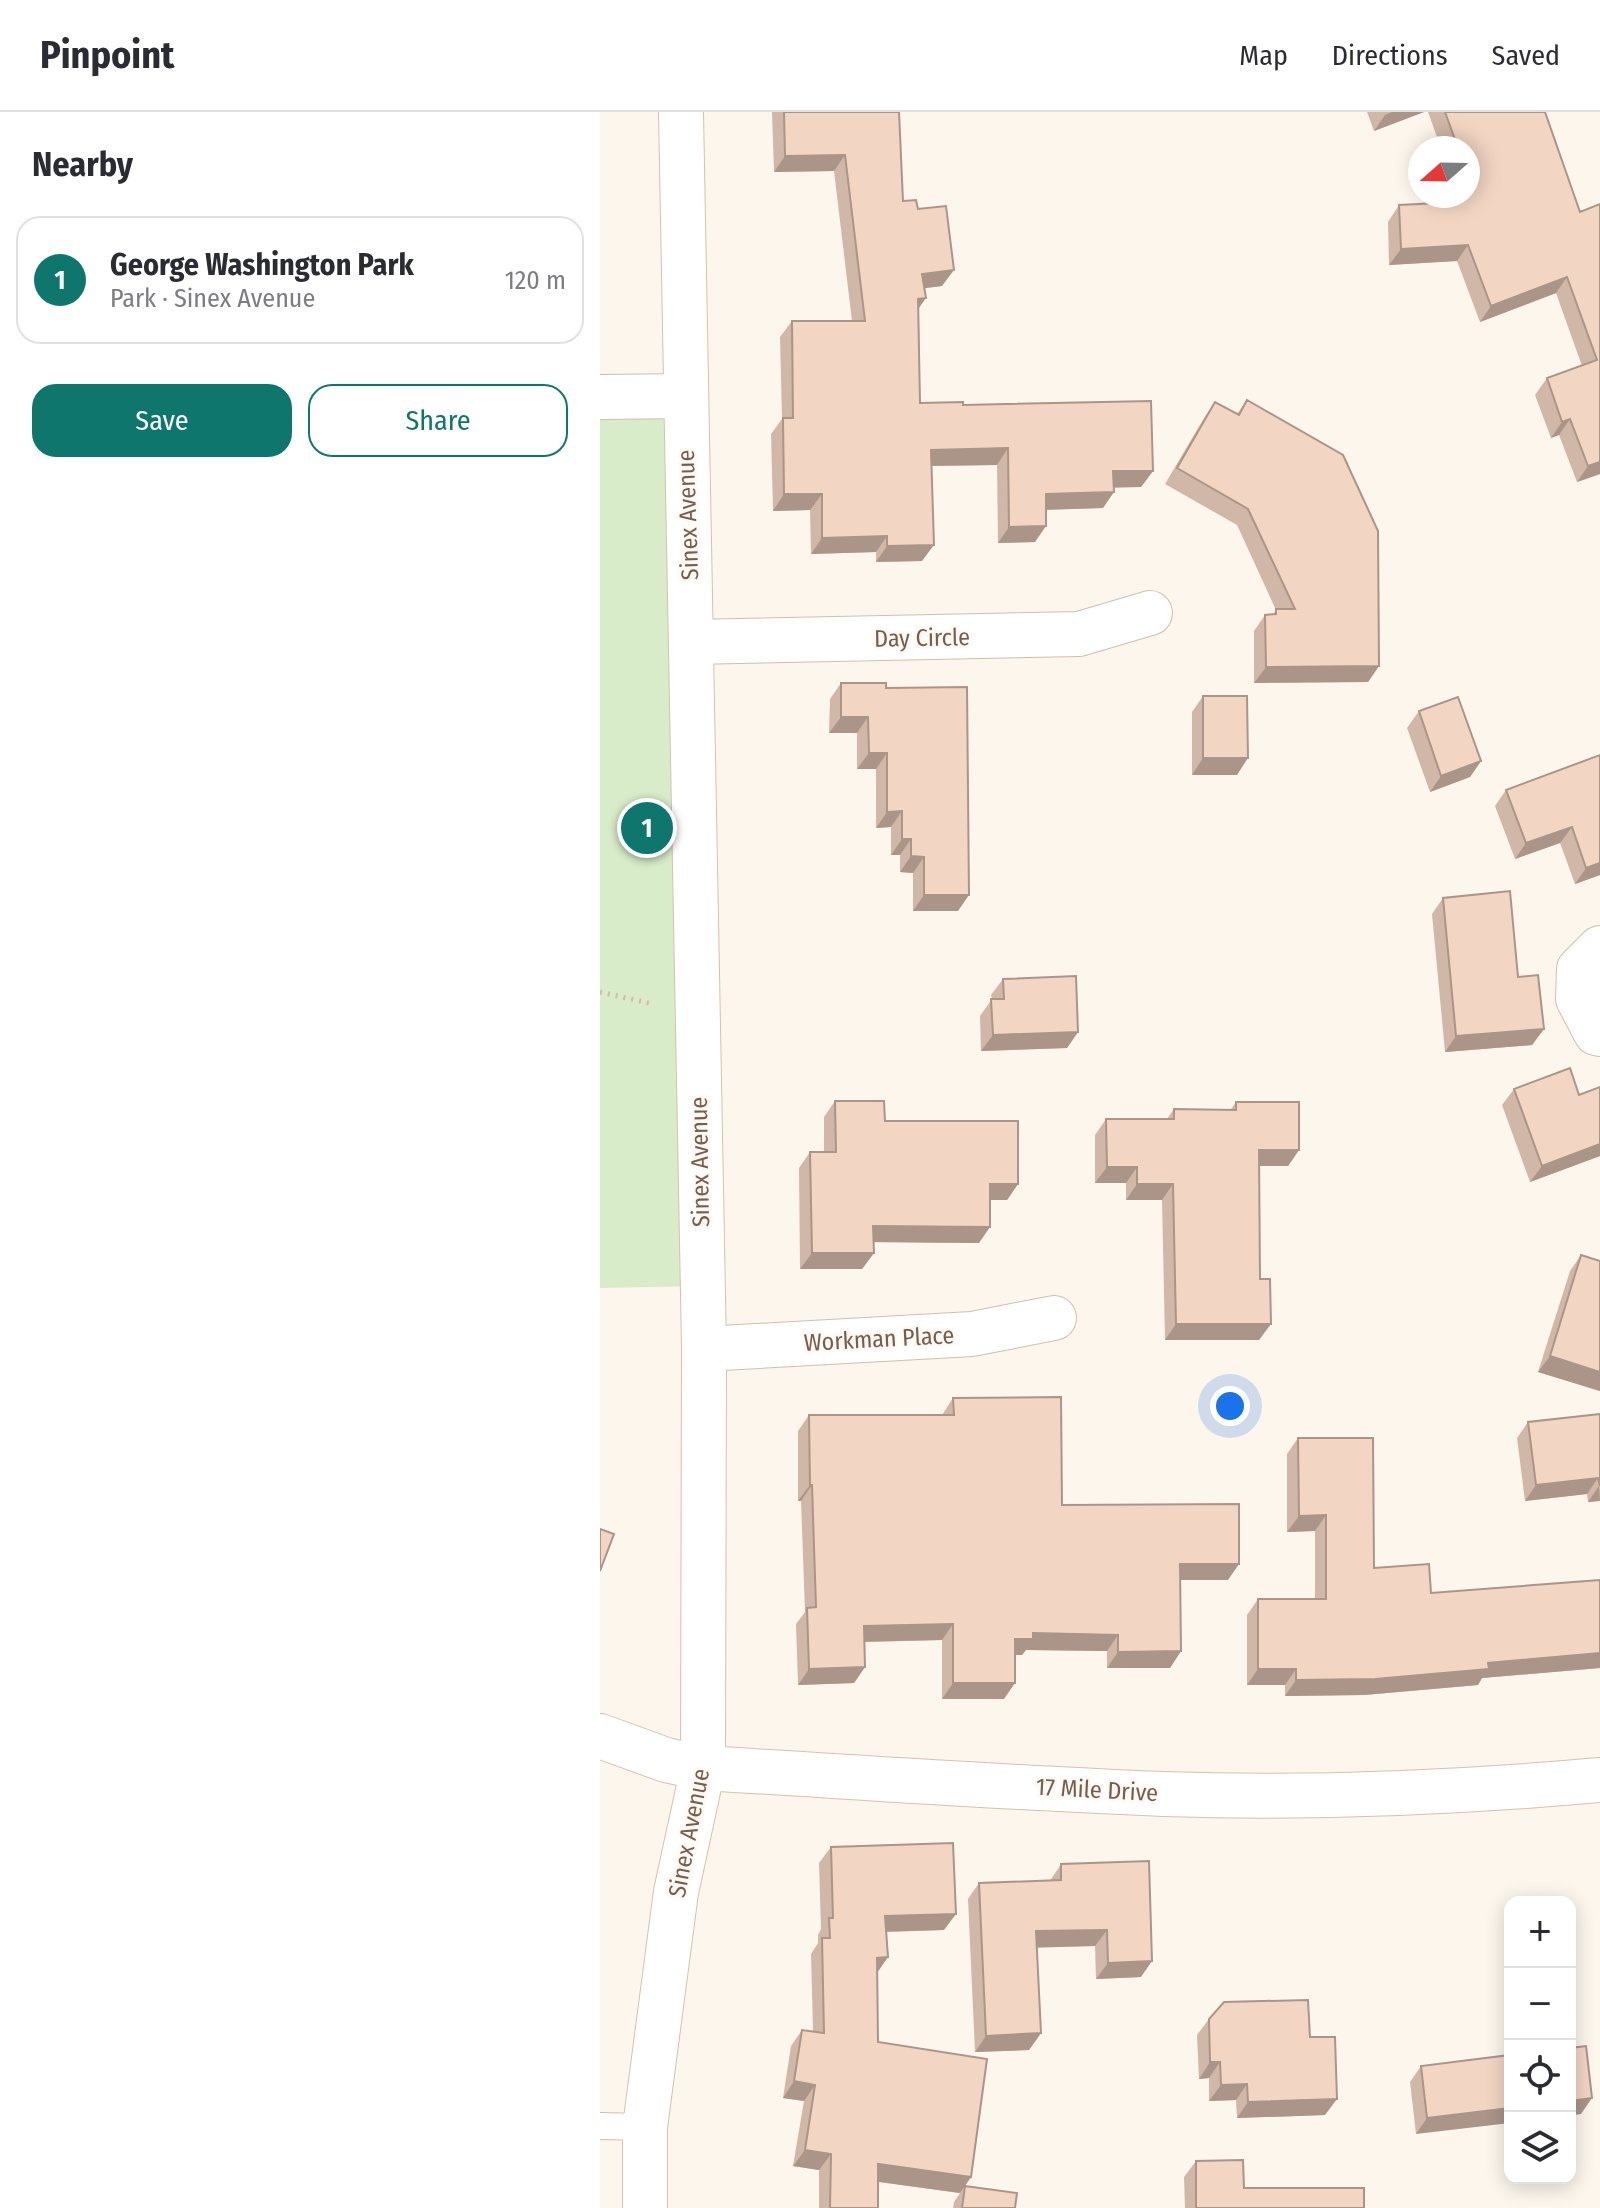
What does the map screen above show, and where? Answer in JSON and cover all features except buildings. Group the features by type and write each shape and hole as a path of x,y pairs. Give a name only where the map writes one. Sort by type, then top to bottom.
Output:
{"street":[{"name":"Sinex Avenue","path":"645,2208 645,2127 676,1892 703,1768 704,1349 681,112"},
{"path":"600,397 685,396"},
{"name":"Day Circle","path":"691,642 1079,634 1150,613"},
{"path":"1600,948 1579,969 1578,999 1596,1033 1600,1034"},
{"name":"Workman Place","path":"704,1349 972,1334 1054,1318"},
{"name":"17 Mile Drive","path":"600,1736 666,1760 703,1768 1165,1794 1491,1790 1600,1780"}],"lane":[{"path":"600,2126 645,2127"}],"path":[{"path":"600,992 696,1014"}],"green space":[{"path":"685,396 703,1286 600,1288 600,397"}],"place":[{"name":"George Washington Park","path":"647,828"}]}
